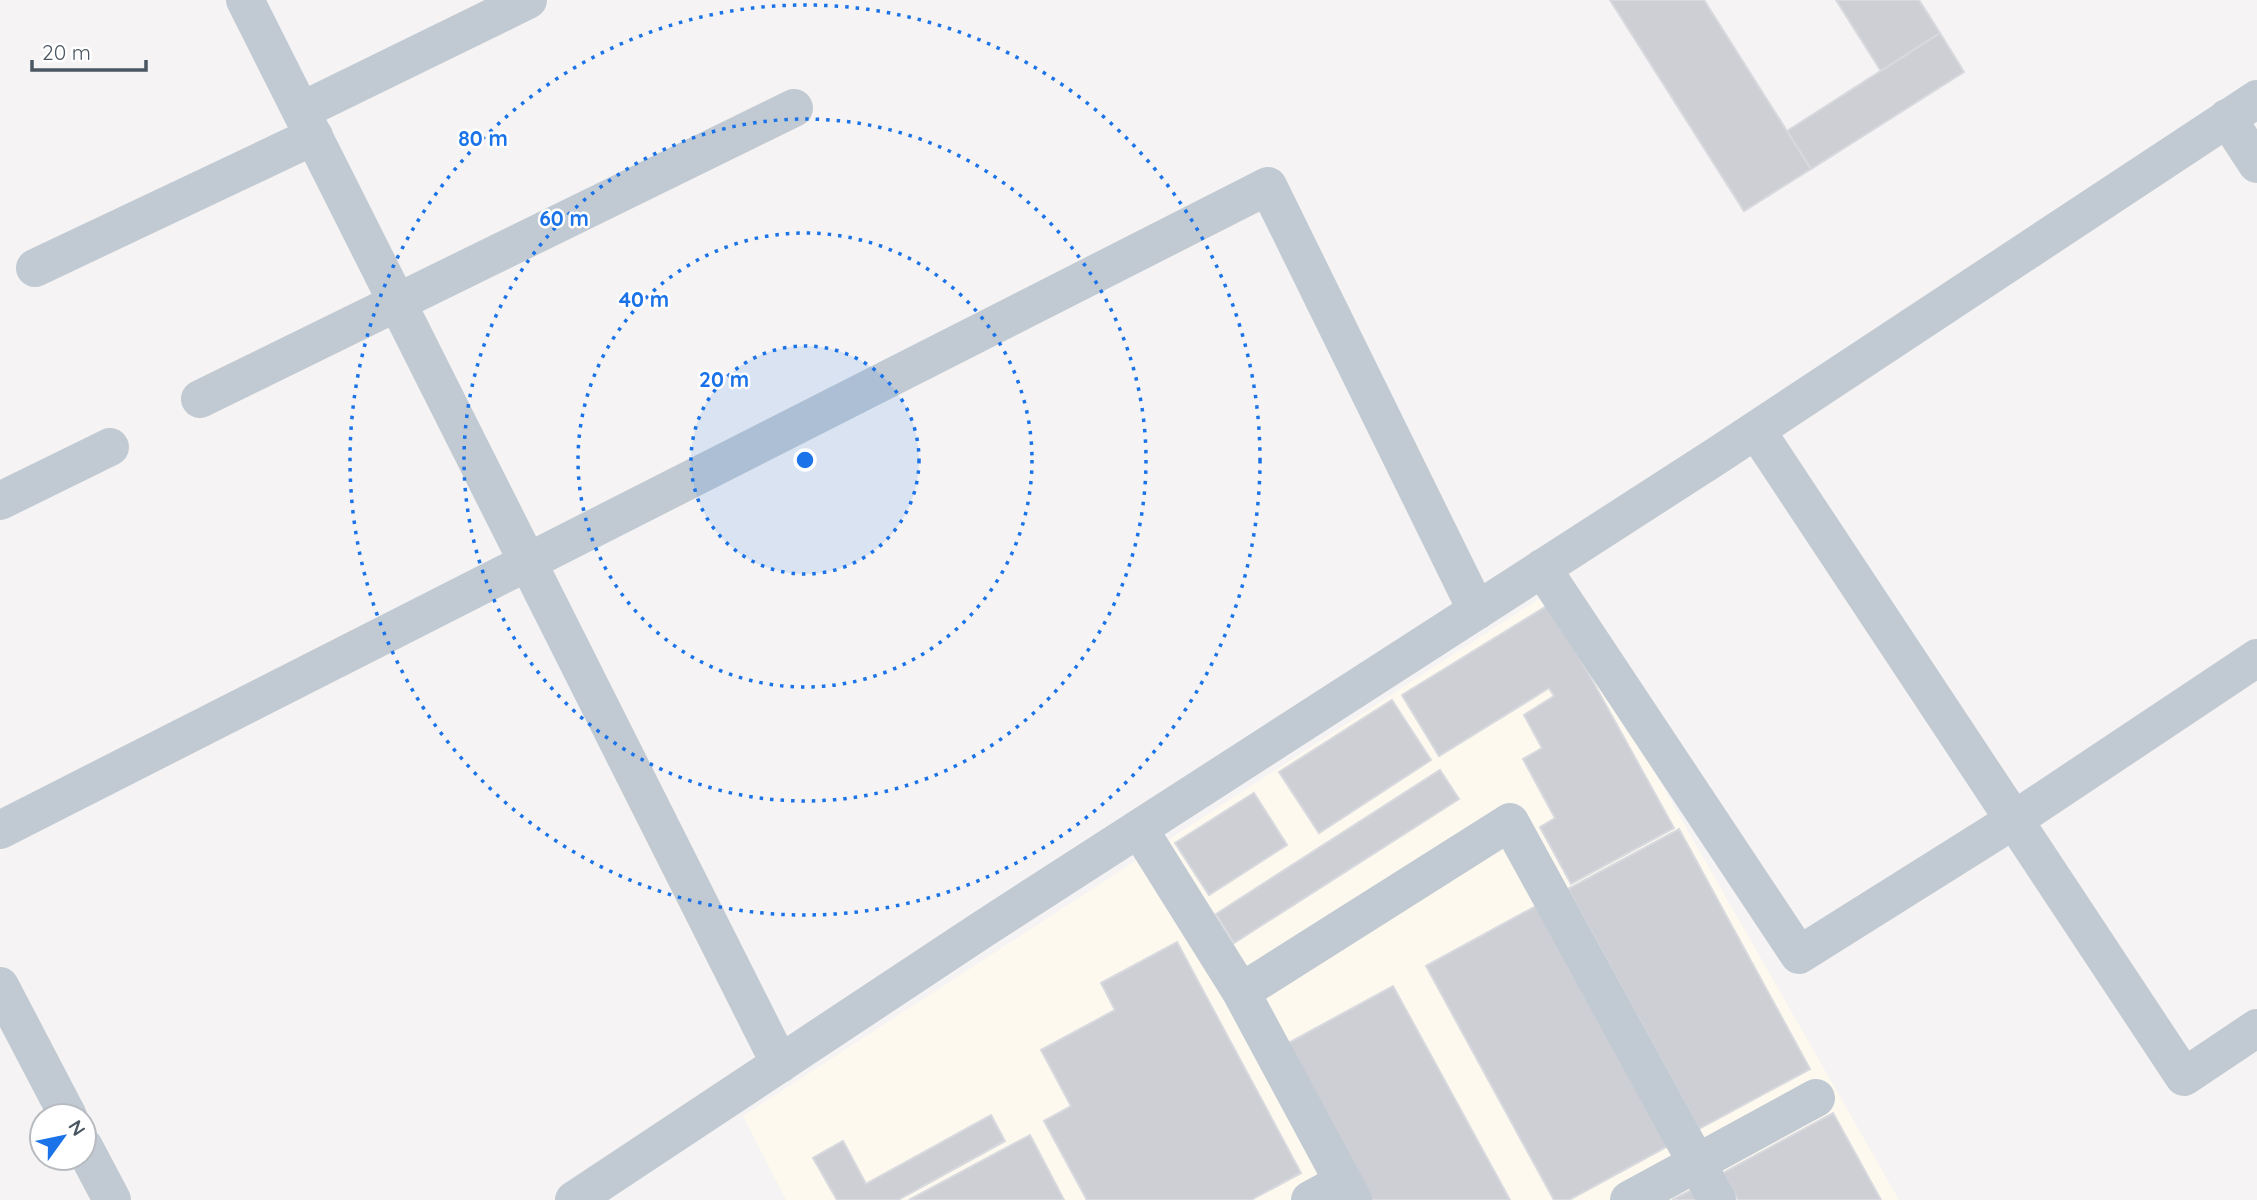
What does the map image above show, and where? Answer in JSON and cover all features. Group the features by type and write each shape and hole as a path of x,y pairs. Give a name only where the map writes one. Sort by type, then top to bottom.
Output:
{"street":[{"path":"245,0 780,1064"},
{"path":"35,268 307,123 528,0"},
{"path":"200,399 794,108"},
{"path":"574,1200 983,929 1756,430 2242,108 2257,164"},
{"path":"0,830 1268,186 1477,611"},
{"path":"1756,430 2184,1077 2257,1028"},
{"path":"0,501 110,447"},
{"path":"1542,568 1799,956 2014,820 2257,658"},
{"path":"1241,992 1510,822 1717,1200"},
{"path":"1139,828 1241,992 1348,1191 1310,1200"},
{"path":"0,986 61,1102"},
{"path":"1629,1200 1816,1098"},
{"path":"97,1172 111,1200"}],"shaded area":[{"path":"1551,591 1899,1200 786,1200 743,1116"}],"building":[{"path":"1610,0 1704,0 1811,169 1744,211"},
{"path":"1836,0 1919,0 1940,33 1881,71"},
{"path":"1940,33 1964,72 1811,169 1787,131"},
{"path":"1550,604 1674,828 1571,884 1540,827 1555,818 1523,759 1542,748 1524,715 1554,696 1549,688 1439,756 1402,695"},
{"path":"1392,700 1431,760 1319,833 1279,772"},
{"path":"1440,770 1459,799 1234,943 1216,914"},
{"path":"1254,793 1287,845 1209,895 1175,843"},
{"path":"1679,829 1810,1069 1699,1129 1568,889"},
{"path":"1536,906 1668,1146 1569,1200 1554,1200 1426,966"},
{"path":"1177,942 1301,1173 1251,1200 1087,1200 1044,1121 1071,1106 1041,1050 1115,1010 1101,983"},
{"path":"1393,986 1510,1200 1367,1200 1283,1046"},
{"path":"1833,1113 1881,1200 1738,1200 1723,1173"},
{"path":"991,1115 1005,1141 898,1200 837,1200 813,1158 843,1141 866,1184"},
{"path":"1030,1135 1064,1200 909,1200"},
{"path":"1691,1190 1697,1200 1672,1200"}]}
